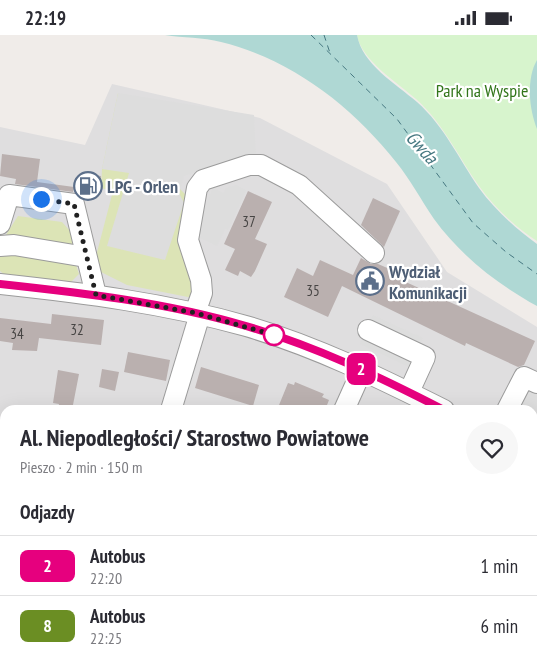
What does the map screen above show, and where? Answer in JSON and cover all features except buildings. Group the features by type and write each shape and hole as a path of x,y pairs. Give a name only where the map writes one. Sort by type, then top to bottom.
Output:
{"street":[{"path":"172,405 202,293 201,280 188,240 197,188 203,180 249,165 262,165 299,185 374,253"},
{"path":"0,224 9,195 74,204 96,295"},
{"path":"0,246 14,245 86,257"},
{"path":"0,284 96,295 198,313 279,337 362,370 434,405"},
{"path":"368,330 426,357 409,393"},
{"path":"346,405 362,370"},
{"path":"510,405 524,377 537,383"}],"shaded area":[{"path":"112,84 260,118 387,184 447,272 537,327 537,405 0,405 0,127 85,145"},
{"path":"118,93 254,115 256,158 234,161 184,176 179,193 184,203 165,260 107,246 129,173 102,169"},
{"path":"236,185 246,190 228,230 225,229 217,246 198,237 202,213 213,188 224,193 226,188"},
{"path":"373,315 423,338 409,367 360,344"},
{"path":"537,368 537,405 518,405"}],"green space":[{"name":"Park na Wyspie","path":"357,35 537,35 537,241 513,223 491,201 426,108 373,62 365,53"},
{"path":"118,93 176,202 180,189 187,196 193,271 193,298 127,285 99,271 95,260 113,191 101,188 102,169"},
{"path":"18,216 62,222 70,231 73,246 4,238"},
{"path":"4,253 76,265 79,274 71,282 5,275 0,271 0,256"}],"water":[{"name":"Gwda","path":"165,35 357,35 366,55 381,73 417,102 435,121 491,203 513,225 537,244 537,306 494,279 456,245 434,219 406,175 379,141 340,104 318,87 272,60 247,50 214,40"},
{"path":"537,60 537,129 532,112 530,85"}],"ferry route":[{"path":"311,35 397,119 473,223 506,252 537,274"},
{"path":"324,35 330,53"}],"bus line":[{"name":"2","path":"0,284 130,299 248,326 341,360 434,405"}],"place":[{"name":"LPG - Orlen","path":"88,186"},
{"name":"Wydział Komunikacji","path":"370,281"}],"route":[{"path":"41,199 74,204 96,295 130,299 196,313 248,326 274,335"}]}
